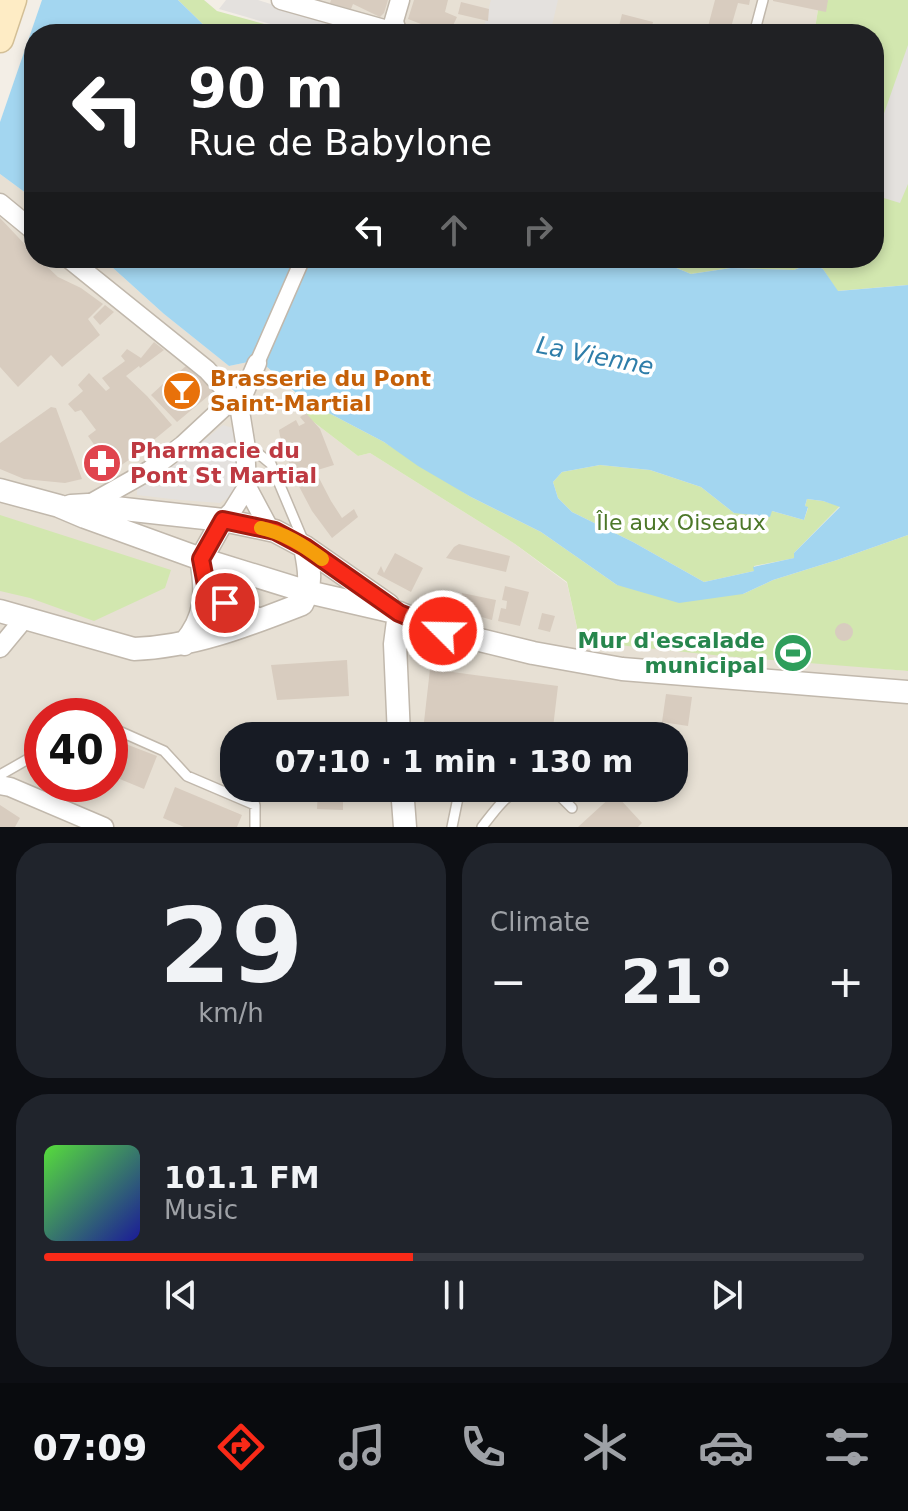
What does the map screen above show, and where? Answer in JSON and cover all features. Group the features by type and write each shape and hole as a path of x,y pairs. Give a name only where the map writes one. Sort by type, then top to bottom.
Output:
{"main road":[{"path":"0,39 13,0"}],"street":[{"path":"281,0 396,22"},
{"path":"0,203 24,223"},
{"path":"80,268 207,370 239,405"},
{"path":"270,530 247,487 239,405 299,268"},
{"path":"88,505 150,470 183,445 225,406 239,405"},
{"path":"184,644 196,630 200,617 206,585 201,559 223,520 247,487"},
{"path":"0,490 59,506 201,559 308,592 399,613 443,631 533,653 622,669 908,692"},
{"path":"59,506 88,505 223,520 270,530 305,547 399,613"},
{"path":"0,611 134,649 184,644 302,604 308,592 310,571 305,547"},
{"path":"206,585 225,603 259,620"},
{"path":"398,722 395,644 399,613"},
{"path":"0,648 24,619"},
{"path":"0,785 104,827"},
{"path":"403,802 405,827"}],"lane":[{"path":"757,24 763,0"},
{"path":"245,442 271,464 305,547"},
{"path":"128,735 164,751 187,776 255,805 255,827"},
{"path":"0,775 24,761"},
{"path":"453,827 457,802"},
{"path":"482,827 503,802"},
{"path":"566,802 572,808"}],"shaded area":[{"path":"226,0 258,0 333,24 271,24 219,9"},
{"path":"303,0 828,0 818,10 816,24 347,24 351,16"},
{"path":"491,0 558,0 552,24 485,24"},
{"path":"908,45 908,184 900,203 884,198 884,113"},
{"path":"0,174 24,192 24,268 113,268 229,366 253,361 266,366 294,393 294,407 358,456 370,453 515,544 567,583 580,641 908,671 908,827 0,827"},
{"path":"223,425 236,429 239,444 236,492 220,503 137,495 137,488 164,473"}],"green space":[{"path":"178,0 204,0 217,11 264,24 203,24"},
{"path":"828,0 908,0 908,285 837,291 821,268 884,268 884,24 816,24 818,10"},
{"path":"676,268 731,268 691,274"},
{"path":"731,268 799,268 794,270"},
{"path":"294,393 384,442 471,497 541,532 617,585 743,594 773,580 908,535 908,671 580,641 567,582 515,544 370,453 358,456 294,407"},
{"name":"Île aux Oiseaux","path":"600,465 650,470 701,487 734,513 772,511 804,520 807,499 840,506 794,553 795,558 754,566 754,571 704,582 572,512 558,498 553,482 562,472"},
{"path":"0,515 171,570 165,588 94,621 30,598 0,591"}],"water":[{"path":"0,0 178,0 203,24 24,24 24,192 0,174"},
{"name":"La Vienne","path":"113,268 676,268 691,274 731,268 821,268 838,291 908,285 908,535 773,580 743,594 679,603 617,585 541,532 471,497 384,442 304,400 266,366 253,361 229,366","holes":["600,465 650,470 701,487 734,513 770,517 772,511 804,520 807,499 840,507 794,553 794,558 704,582 572,512 558,498 553,482 562,472"]}],"pier":[{"path":"0,0 42,0 34,24 24,24 24,52 0,122"}],"building":[{"path":"331,0 388,0 380,17 353,4 351,9 330,3"},
{"path":"414,0 448,0 445,12 457,17 454,24 421,24 408,19"},
{"path":"715,0 750,0 749,5 738,3 732,24 709,24"},
{"path":"773,0 828,0 826,12"},
{"path":"461,2 489,9 488,21 458,14"},
{"path":"622,14 653,22 652,24 620,24"},
{"path":"0,218 24,243 24,268 49,268 103,304 88,319 100,335 62,367 51,355 18,387 0,367"},
{"path":"105,305 114,312 100,325 93,317"},
{"path":"154,342 164,350 126,376 172,425 110,473 91,478 90,468 94,467 87,457 98,450 88,436 96,430 81,410 75,412 68,404 83,391 78,385 89,373 106,391 110,388 102,378 125,361 121,356 127,349 141,358"},
{"path":"186,366 213,387 213,392 177,422 151,395 163,384 168,390 184,376 179,372"},
{"path":"51,407 56,408 82,479 65,483 24,479 0,469 0,443"},
{"path":"306,413 320,429 334,465 311,472 316,480 319,478 342,518 354,509 358,517 332,538 312,511 294,477 308,467 292,471 280,436 279,430 296,420 299,426 305,423 300,417"},
{"path":"459,544 510,556 506,572 446,558"},
{"path":"395,553 423,568 411,592 377,574 381,566 384,573"},
{"path":"505,586 529,592 520,626 498,621 501,608 506,609 507,601 502,600"},
{"path":"462,593 496,600 492,620 458,610"},
{"path":"542,613 555,616 550,632 538,629"},
{"path":"844,623 853,632 844,641 835,632"},
{"path":"347,660 349,696 277,700 271,665"},
{"path":"430,669 558,686 554,722 424,722"},
{"path":"666,694 692,697 688,726 688,722 662,722"},
{"path":"128,745 157,756 144,789 128,782"},
{"path":"175,787 242,815 237,827 184,827 163,818"},
{"path":"317,802 343,802 343,810 317,809"},
{"path":"605,802 623,802 642,823 638,827 578,827"},
{"path":"0,805 20,818 15,827 0,827"}],"slow traffic":[{"path":"261,528 275,531 322,559"}],"place":[{"name":"Brasserie du Pont Saint-Martial","path":"182,391"},
{"name":"Pharmacie du Pont St Martial","path":"102,463"},
{"name":"Mur d'escalade municipal","path":"793,653"}],"route":[{"path":"225,603 206,585 201,559 223,520 275,531 305,547 399,613 443,631"}]}
